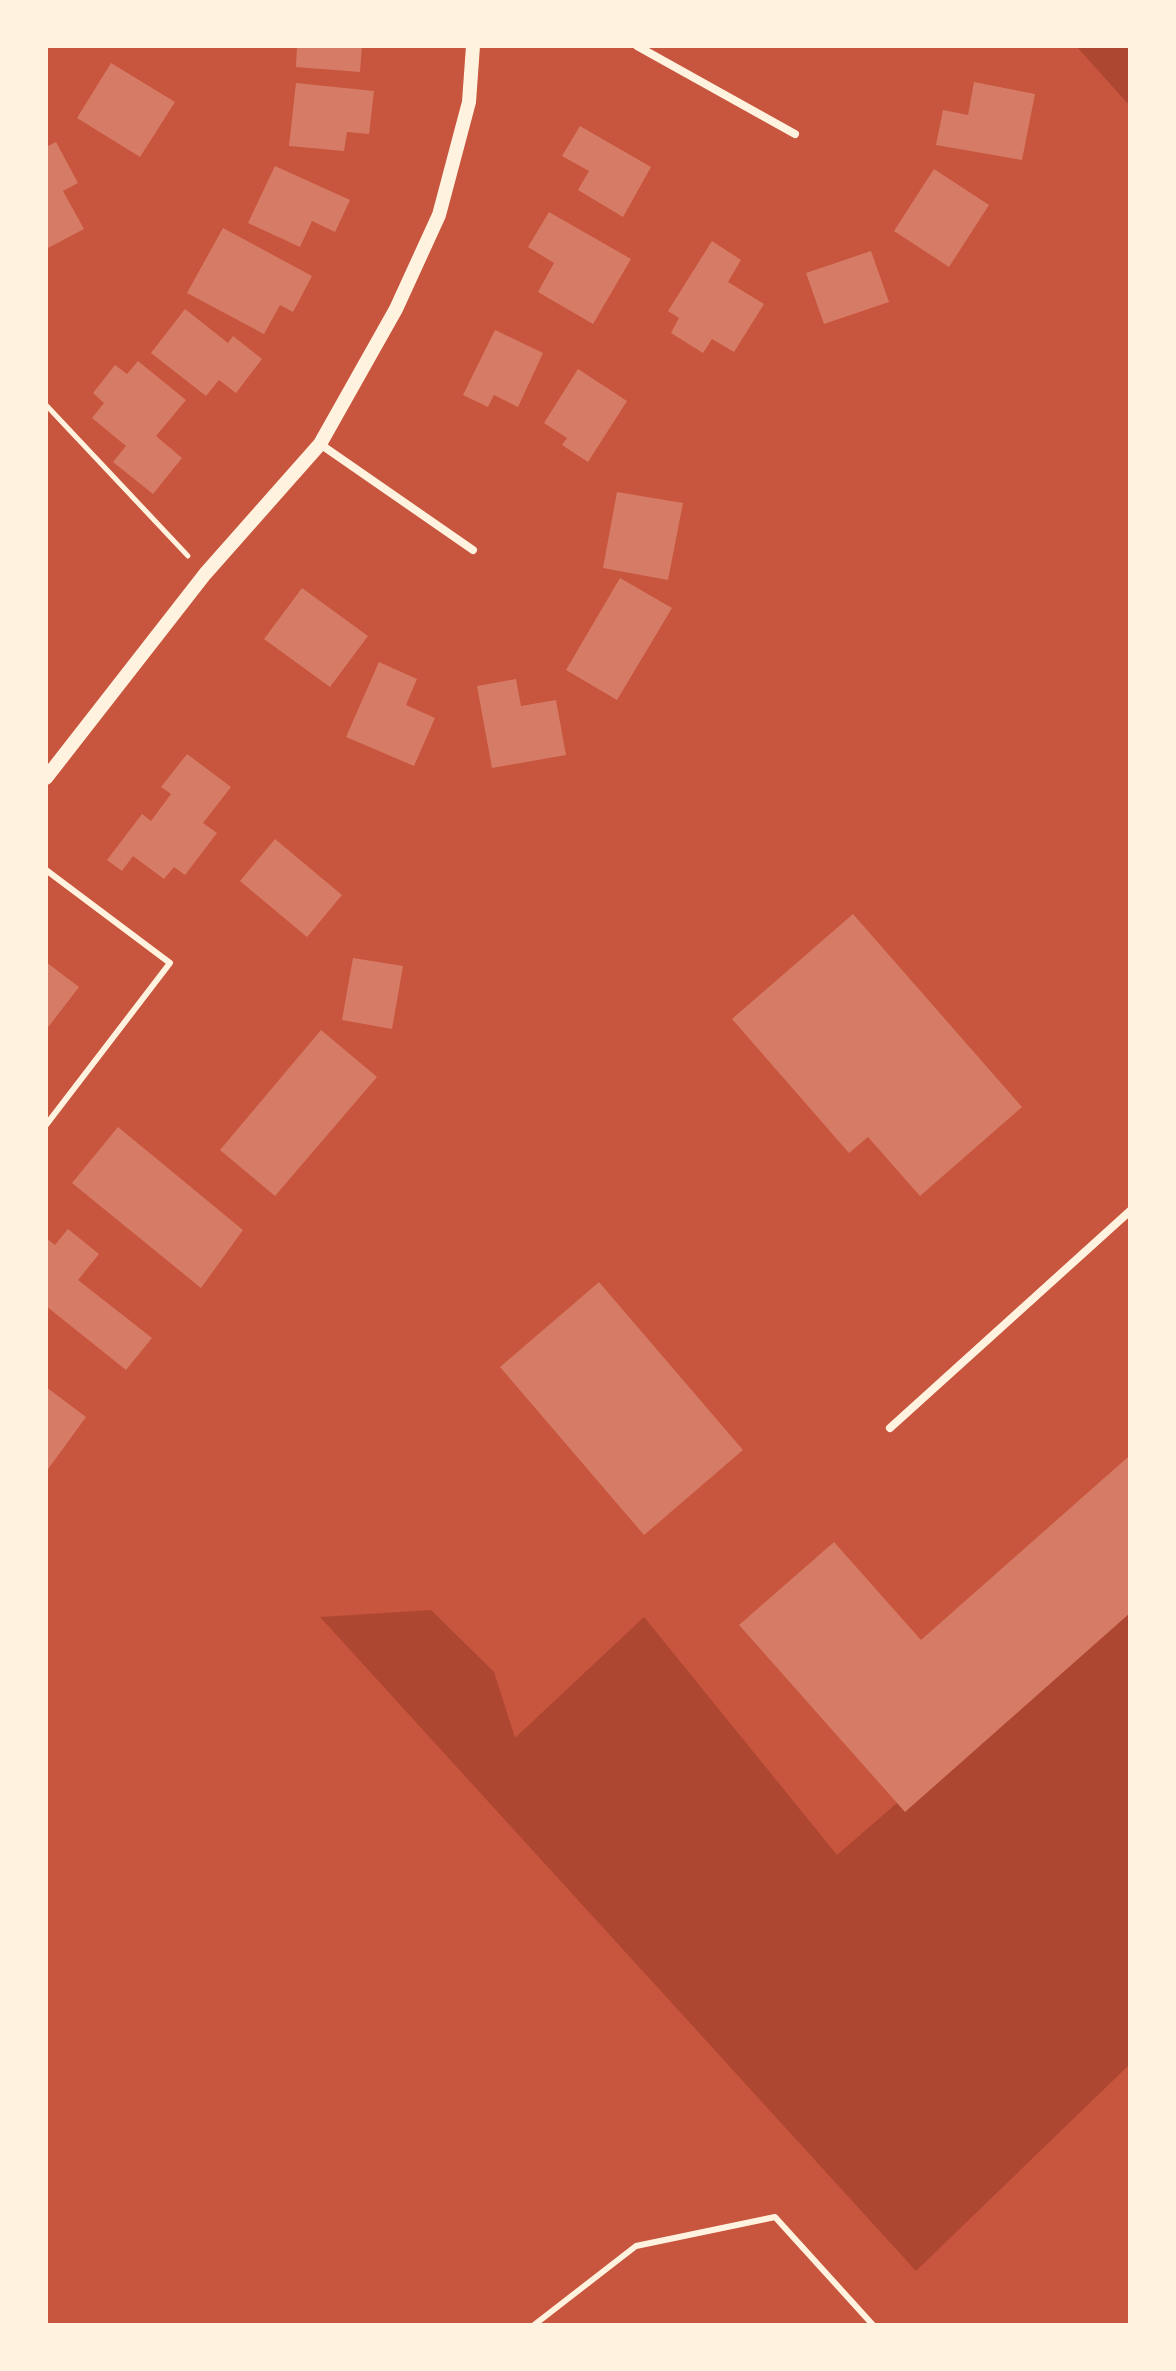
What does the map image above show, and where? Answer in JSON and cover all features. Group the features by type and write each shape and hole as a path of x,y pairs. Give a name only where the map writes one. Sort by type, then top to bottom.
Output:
{"street":[{"path":"46,778 205,574 320,444 396,309 439,215 469,102 473,46"},
{"path":"637,46 795,134"},
{"path":"320,444 473,550"},
{"path":"890,1428 1130,1211"}],"lane":[{"path":"46,870 170,963 46,1125"},
{"path":"534,2325 636,2246 775,2217 873,2325"}],"path":[{"path":"46,405 205,574"}],"shaded area":[{"path":"1076,46 1130,46 1130,106"},
{"path":"1130,1601 1130,2064 916,2271 320,1617 431,1610 494,1672 515,1738 644,1617 837,1855"}],"building":[{"path":"297,46 362,46 360,72 296,67"},
{"path":"111,63 175,102 140,157 77,118"},
{"path":"974,82 1035,94 1022,160 936,145 943,110 968,115"},
{"path":"296,83 374,91 369,134 347,132 344,151 289,146"},
{"path":"580,126 651,167 623,217 578,190 589,171 562,156"},
{"path":"56,142 78,183 63,191 84,229 46,249 46,147"},
{"path":"275,166 350,200 335,232 312,221 300,247 248,223"},
{"path":"934,169 989,205 949,267 894,231"},
{"path":"549,212 631,259 593,324 538,292 554,263 528,247"},
{"path":"223,228 312,276 293,312 280,305 264,334 187,293"},
{"path":"712,241 741,260 728,282 764,304 734,352 712,339 703,353 671,333 679,318 668,311"},
{"path":"871,251 889,302 824,324 806,273"},
{"path":"185,309 228,343 233,336 262,359 236,393 219,380 206,396 151,353"},
{"path":"495,330 543,353 518,407 494,395 488,407 463,395"},
{"path":"138,361 186,400 156,436 182,458 153,494 113,462 126,446 92,418 104,403 93,393 115,365 127,374"},
{"path":"578,369 627,401 588,462 562,445 567,438 544,423"},
{"path":"617,492 683,503 668,580 603,568"},
{"path":"620,578 672,608 617,700 566,670"},
{"path":"302,588 368,636 330,687 264,639"},
{"path":"379,662 417,679 406,705 435,718 414,766 346,737"},
{"path":"516,679 521,706 556,700 566,755 492,768 477,686"},
{"path":"187,754 231,787 203,823 217,833 185,875 174,867 164,879 133,856 122,871 107,860 142,814 151,821 171,794 161,787"},
{"path":"275,839 342,895 307,937 240,881"},
{"path":"853,914 1022,1107 920,1196 868,1137 849,1153 732,1019"},
{"path":"353,958 403,966 392,1029 342,1020"},
{"path":"46,962 79,987 46,1030"},
{"path":"321,1030 377,1077 275,1196 220,1150"},
{"path":"118,1127 243,1230 201,1288 72,1183"},
{"path":"68,1229 99,1254 78,1280 152,1338 126,1370 46,1306 46,1238 55,1245"},
{"path":"599,1282 743,1450 644,1535 500,1367"},
{"path":"46,1387 86,1417 46,1472"},
{"path":"1128,1457 1130,1613 905,1812 739,1625 834,1542 921,1640"}]}
